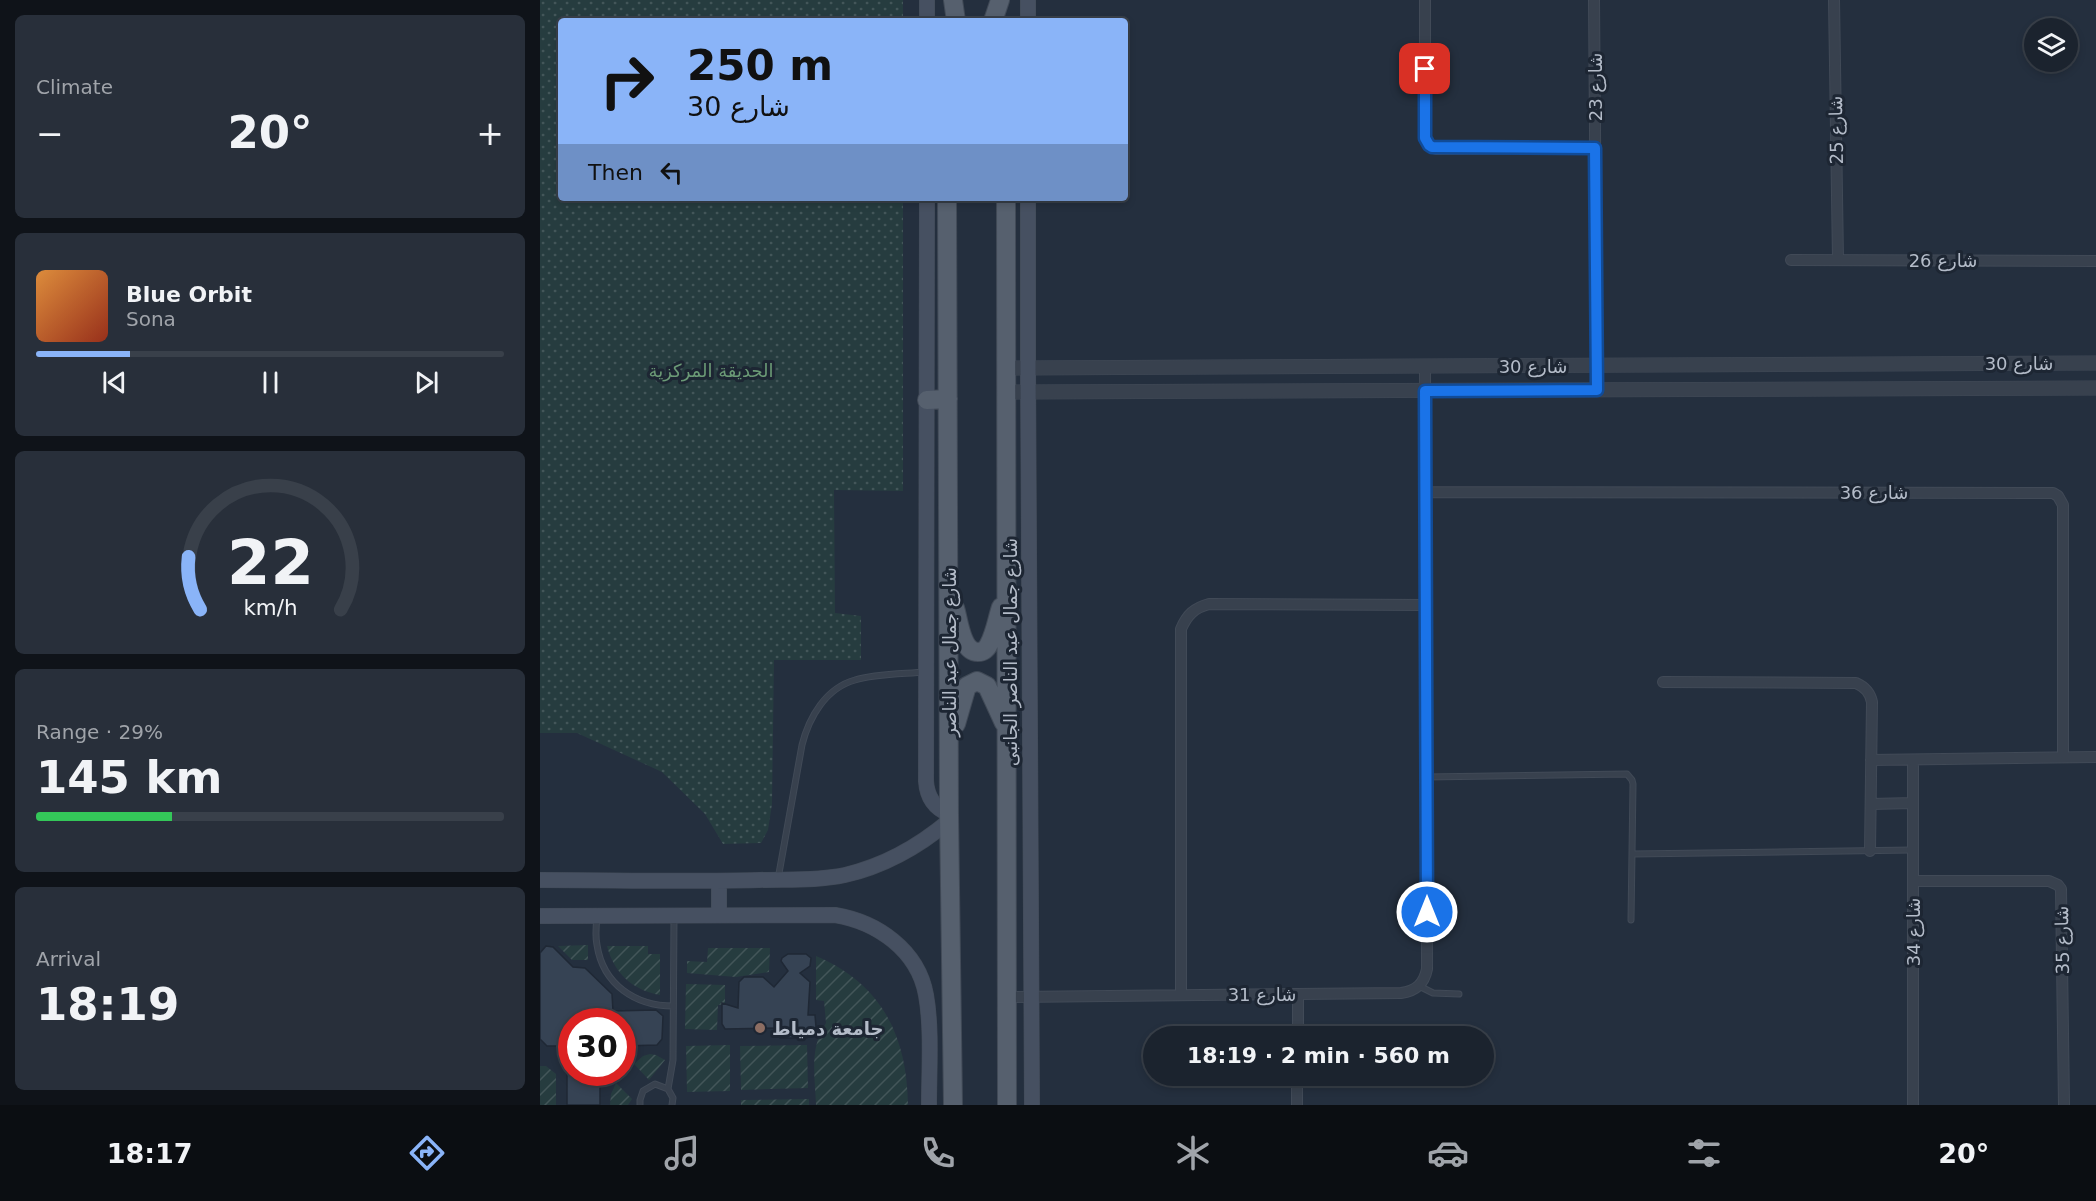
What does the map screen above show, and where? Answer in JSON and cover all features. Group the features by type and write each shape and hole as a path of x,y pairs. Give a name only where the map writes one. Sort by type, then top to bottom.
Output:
{"main road":[{"path":"927,0 927,18"},
{"path":"947,0 947,18"},
{"path":"953,0 956,18"},
{"path":"994,18 1000,0"},
{"path":"1005,0 1005,18"},
{"path":"1028,0 1028,18"},
{"path":"540,880 719,881 829,878 878,865 915,846 949,818 932,802 927,789 927,201"},
{"name":"شارع جمال عبد الناصر","path":"947,201 949,818 953,1105"},
{"path":"1006,201 1007,1105"},
{"name":"شارع جمال عبد الناصر الجانبى","path":"1028,201 1032,1105"},
{"path":"927,400 948,399"},
{"path":"949,583 965,644 975,652 985,650 989,645 1006,590"},
{"path":"950,750 965,690 973,681 981,681 987,686 1006,728"},
{"path":"719,881 719,915"},
{"path":"540,916 674,914 842,916 876,928 898,945 916,968 926,993 929,1105"}],"street":[{"path":"1425,0 1425,138 1429,145 1436,148 1595,148"},
{"name":"شارع 23","path":"1594,0 1597,390"},
{"name":"شارع 25","path":"1834,0 1838,260"},
{"name":"شارع 26","path":"1791,260 2096,261"},
{"name":"شارع 30","path":"1006,368 2096,363"},
{"path":"1419,986 1427,969 1425,366"},
{"name":"شارع 30","path":"1006,392 2096,388"},
{"name":"شارع 36","path":"1425,492 2053,493 2058,496 2063,505 2063,757"},
{"path":"1181,995 1181,629 1185,620 1199,606 1209,604 1426,605"},
{"path":"1663,682 1850,683 1862,686 1870,695 1872,702 1870,851"},
{"path":"1871,760 2096,757"},
{"name":"شارع 34","path":"1913,760 1913,1105"},
{"path":"1871,804 1913,803"},
{"name":"شارع 35","path":"1913,881 2044,880 2054,882 2061,889 2064,1105"},
{"name":"شارع 31","path":"1006,997 1401,993 1414,990 1419,986"},
{"path":"1298,994 1298,1026"},
{"path":"1297,1086 1297,1105"}],"lane":[{"path":"778,880 802,745 815,712 839,687 855,680 926,672"},
{"path":"1426,777 1627,774 1633,784 1631,920"},
{"path":"1632,854 1913,850"},
{"path":"672,1105 668,1089 673,1060 674,914"},
{"path":"597,915 596,943 599,956 612,980 622,990 646,1004 673,1006"},
{"path":"1419,986 1433,993 1459,994"},
{"path":"640,1105 641,1095 650,1085 660,1085 668,1089"}],"green space":[{"name":"الحديقة المركزية","path":"540,0 903,0 903,18 558,18 558,201 903,201 903,491 834,490 835,613 861,616 861,660 774,660 772,804 768,830 761,843 723,844 705,814 662,772 577,733 540,733"},
{"path":"588,945 588,960 572,960 558,946"},
{"path":"607,946 648,946 648,954 660,954 660,995 641,989 626,979 614,964"},
{"path":"708,948 770,948 769,972 736,977 687,973 687,961 707,962"},
{"path":"816,956 858,981 874,997 886,1015 896,1035 902,1057 908,1105 816,1105 815,1052 826,1023 824,1001 816,1000"},
{"path":"686,984 725,985 725,1004 718,1005 717,1030 685,1029"},
{"path":"730,1045 730,1091 687,1092 686,1046"},
{"path":"807,1045 808,1088 741,1090 740,1046"},
{"path":"656,1055 665,1060 649,1080 636,1066 636,1062 643,1056"},
{"path":"540,1066 546,1066 556,1074 556,1105 540,1105"},
{"path":"615,1086 619,1086 632,1099 628,1105 610,1105"},
{"path":"809,1099 809,1105 741,1105 741,1100"}],"building":[{"path":"546,946 553,947 573,967 585,968 612,994 613,1008 558,1008 558,1046 547,1046 540,1039 540,953"},
{"path":"788,954 806,954 811,958 810,966 800,973 810,982 808,1015 815,1015 816,1027 807,1038 780,1038 780,1028 725,1029 722,1024 722,1003 738,1008 739,982 744,977 763,977 774,987 788,971 781,961"},
{"path":"636,1010 656,1010 663,1016 662,1039 657,1045 636,1046"},
{"path":"567,1086 600,1086 600,1105 567,1105"}],"place":[{"name":"جامعة دمياط","path":"760,1028"}],"route":[{"path":"1425,69 1425,138 1432,147 1595,148 1597,390 1425,391 1427,912"}]}
